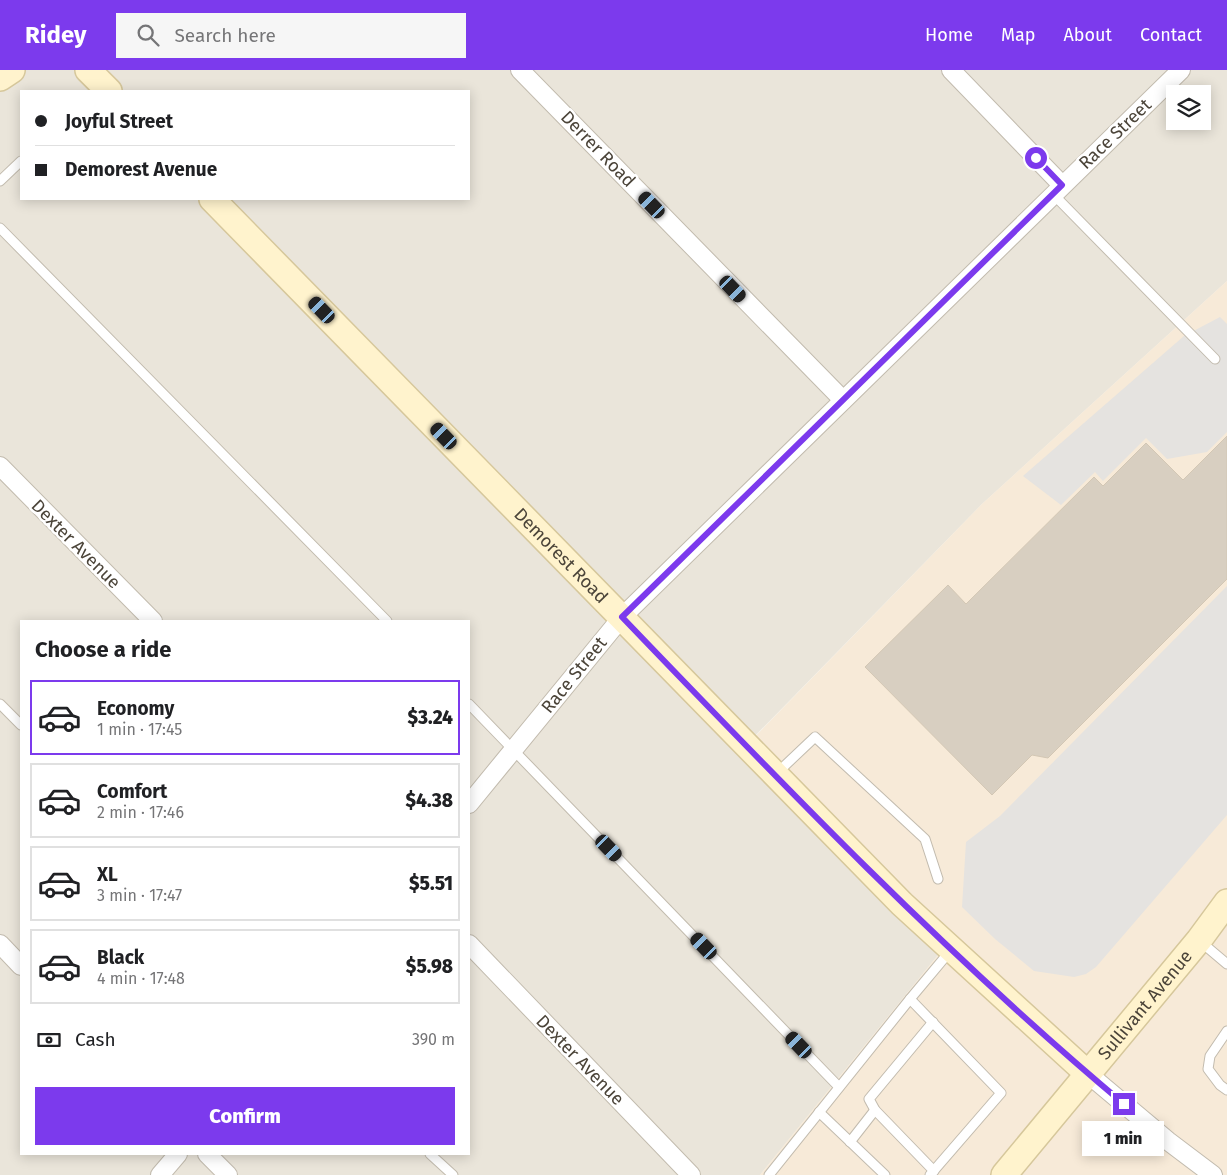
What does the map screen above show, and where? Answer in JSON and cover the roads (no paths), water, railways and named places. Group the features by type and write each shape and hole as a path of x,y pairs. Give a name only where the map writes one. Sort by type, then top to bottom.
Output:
{"street":[{"path":"0,78 12,70"},
{"name":"Derrer Road","path":"520,70 843,400"},
{"path":"951,70 1058,190"},
{"name":"Race Street","path":"470,803 622,617 1181,70"},
{"name":"Demorest Road","path":"213,200 902,904 1087,1073"},
{"name":"Dexter Avenue","path":"0,466 152,620"},
{"name":"Sullivant Avenue","path":"1004,1175 1198,940 1227,902"},
{"path":"0,944 20,965"},
{"name":"Dexter Avenue","path":"470,945 691,1175"},
{"path":"1087,1073 1168,1141 1213,1175"},
{"path":"160,1175 177,1155"},
{"path":"208,1155 228,1175"}],"lane":[{"path":"0,181 20,162"},
{"path":"1058,190 1215,359"},
{"path":"0,228 386,620"},
{"path":"0,704 20,723"},
{"path":"470,705 839,1087"},
{"path":"775,775 815,737 925,839 938,879"},
{"path":"1198,940 1227,964"},
{"path":"769,1175 910,999 952,950"},
{"path":"910,999 933,1022 1001,1093 932,1173 875,1110 869,1099 933,1022"},
{"path":"1227,1030 1210,1056 1208,1069 1220,1085 1227,1090"},
{"path":"850,1142 875,1110"},
{"path":"820,1112 885,1175"},
{"path":"431,1155 453,1175"}]}
